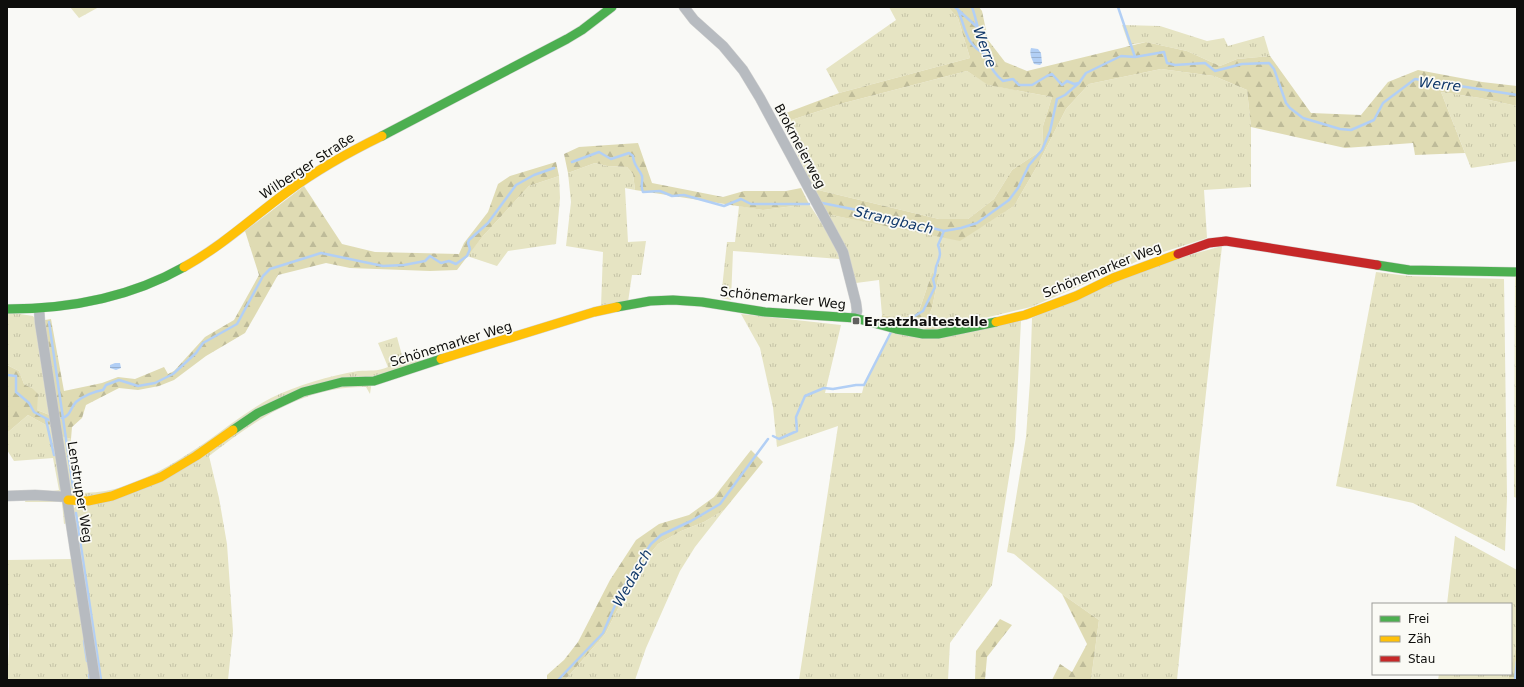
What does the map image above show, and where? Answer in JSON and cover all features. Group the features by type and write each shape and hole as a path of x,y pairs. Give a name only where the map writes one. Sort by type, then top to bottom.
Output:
{"street":[{"name":"Wilberger Straße","path":"7,309 39,309 90,301 118,295 165,278 223,243 288,191 352,151 567,39 582,30 612,7"},
{"name":"Brokmeierweg","path":"684,7 694,20 723,46 743,70 760,98 843,252 856,303 857,311 855,318"},
{"name":"Schönemarker Weg","path":"68,498 88,501 112,496 161,477 196,456 258,413 303,392 342,382 374,381 594,312 624,305 650,301 673,300 702,302 765,312 855,318 896,329 924,334 938,334 1026,315 1076,296 1113,278 1146,265 1209,243 1226,241 1409,270 1517,272"},
{"name":"Lenstruper Weg","path":"39,309 95,680"},
{"path":"7,496 35,495 68,498"}],"green space":[{"path":"70,7 99,7 79,18"},
{"path":"889,7 948,7 958,18 970,58 839,93 826,69 896,20"},
{"path":"948,7 979,7 982,11 988,40 1005,62 1027,71 1146,42 1187,51 1220,66 1237,59 1270,56 1311,113 1361,115 1388,82 1418,70 1482,82 1517,86 1517,106 1441,92 1465,153 1415,155 1413,143 1345,148 1251,127 1247,90 1214,76 1161,69 1089,84 1066,109 1036,168 1014,206 960,241 826,214 814,189 939,219 968,219 994,199 1012,170 1042,150 1043,126 1052,97 988,85 967,71 844,103 782,123 778,116 839,93 970,58 958,18"},
{"path":"1122,25 1160,26 1207,41 1224,38 1228,46 1264,36 1270,56 1237,59 1220,66 1187,51 1146,42 1129,45"},
{"path":"1161,69 1214,76 1247,90 1251,127 1251,187 1204,190 1207,238 1145,258 1031,307 934,330 927,319 932,308 939,274 932,273 919,311 913,315 897,317 882,315 879,280 856,283 847,255 826,214 960,240 1014,206 1036,168 1066,109 1089,84"},
{"path":"967,71 989,85 1052,97 1043,126 1042,150 1012,170 994,199 968,219 939,219 814,189 782,123 844,103"},
{"path":"1441,92 1517,106 1517,161 1471,168"},
{"path":"638,143 652,183 723,197 744,191 786,191 801,188 809,204 763,210 635,190 633,174 627,167 607,166 595,163 568,173 564,154 579,147"},
{"path":"556,162 559,176 529,186 483,236 457,270 430,271 350,268 326,263 278,275 245,333 206,356 174,380 159,386 138,390 119,388 86,405 82,418 72,427 71,439 61,436 45,320 51,319 64,391 102,383 118,377 135,379 164,367 168,374 174,371 205,337 234,320 259,275 245,231 304,186 342,244 375,252 459,254 464,243 488,212 498,184 510,176"},
{"path":"595,163 607,166 627,167 633,174 635,190 625,188 628,242 646,241 641,275 632,275 628,302 601,307 603,252 566,246 571,202 568,173"},
{"path":"559,176 560,198 556,244 508,251 497,266 467,256 483,236 529,186"},
{"path":"809,204 833,240 840,259 733,251 731,300 721,298 727,242 735,242 739,206 763,210"},
{"path":"1222,246 1177,680 1091,680 1099,620 1062,594 1014,554 1007,552 1026,437 1032,318 1143,268"},
{"path":"1376,272 1409,276 1504,279 1507,497 1505,551 1413,503 1336,486"},
{"path":"932,273 939,274 932,308 927,319 936,324 934,330 881,322 882,315 897,317 913,315 919,311"},
{"path":"1515,276 1517,277 1517,498 1514,497"},
{"path":"7,312 33,316 36,320 52,416 37,410 32,388 24,384 19,371 7,365"},
{"path":"741,314 841,325 825,393 862,393 864,385 891,332 1021,321 1015,439 992,585 950,643 948,680 799,680 838,426 777,447 773,407 760,348"},
{"path":"397,337 403,359 430,361 381,377 330,382 286,397 256,412 196,454 166,472 136,486 94,498 77,498 69,492 68,474 61,436 71,439 76,493 91,493 126,486 150,476 174,462 206,442 254,408 281,393 336,376 358,371 384,369 388,367 378,343"},
{"path":"7,365 19,371 24,384 32,388 38,394 37,410 52,416 53,424 46,425 28,415 7,433"},
{"path":"345,384 370,384 370,394 366,387 343,388 322,392 301,399 263,418 209,456 219,498 227,544 233,631 228,680 98,680 73,513 74,508 78,505 99,502 138,490 165,478 188,465 274,407 307,394"},
{"path":"28,415 46,425 53,424 62,489 58,492 53,491 59,490 53,458 14,461 7,450 7,433"},
{"path":"751,450 763,462 724,510 704,522 681,531 658,544 639,567 605,634 565,680 547,680 547,675 564,660 578,642 610,580 636,540 659,524 689,515 714,497"},
{"path":"26,499 63,501 67,523 64,524 62,502 25,502"},
{"path":"724,510 695,547 680,571 646,648 635,680 565,680 605,634 639,567 658,544 681,531 704,522"},
{"path":"1455,536 1517,570 1517,643 1512,663 1512,603 1447,603"},
{"path":"72,559 92,680 7,680 9,646 7,560"},
{"path":"1062,594 1099,620 1091,680 1052,680 1060,664 1072,672 1087,644"},
{"path":"1000,619 1012,625 987,657 985,680 975,680 976,651"},
{"path":"1517,643 1516,680 1508,680 1509,675 1512,675 1512,663"},
{"path":"1439,675 1509,675 1508,680 1438,680"}],"water":[{"path":"1031,48 1038,49 1041,53 1042,63 1040,65 1034,64 1030,50"},
{"path":"120,363 121,368 116,370 110,368 110,365"}],"waterway":[{"path":"955,7 977,27"},
{"name":"Werre","path":"972,7 983,47 990,65 1003,81 1013,79 1019,85 1032,85 1052,74 1062,85 1067,81 1074,84 1079,83 1086,73 1121,56 1135,57 1164,52 1167,63 1175,65 1205,63 1215,71 1242,64 1269,63 1274,69 1286,103 1290,108 1303,118 1340,129 1351,130 1374,120 1383,103 1415,79 1517,95"},
{"path":"1118,7 1135,57"},
{"path":"958,10 967,35 973,46 985,54"},
{"name":"Strangbach","path":"822,203 877,214 944,231 977,223 1009,200 1018,188 1029,165 1042,150 1050,131 1057,99 1065,95 1079,83"},
{"name":"Strangbach","path":"572,162 599,152 611,159 629,153 633,156 634,163 642,176 643,192 660,191 672,196 684,195 724,206 741,199 751,204 809,204"},
{"name":"Strangbach","path":"62,418 69,414 76,402 89,394 103,390 106,385 119,380 138,386 155,383 173,374 196,353 203,343 237,324 263,276 270,269 321,253 383,266 404,265 425,261 430,256 441,263 449,261 456,264 467,256 470,249 468,243 469,240 488,223 516,185 534,175 554,168"},
{"name":"Wedasch","path":"895,322 913,317 923,311 935,287 933,279 940,256 938,245 944,231"},
{"path":"49,322 73,487"},
{"name":"Wedasch","path":"773,436 779,439 797,431 796,417 805,396 824,388 833,389 864,385 891,332"},
{"name":"Strangbach","path":"7,375 16,376 16,392 29,403 34,412 49,420"},
{"path":"46,420 54,455"},
{"name":"Wedasch","path":"558,680 603,633 620,594 635,567 651,544 661,535 691,521 720,504 768,439"},
{"path":"76,513 101,680"},
{"path":"84,641 87,661"},
{"path":"1515,680 1517,661"},
{"path":"89,675 90,680"}],"traffic: fast":[{"path":"382,136 567,39 582,30 612,7"},
{"path":"1377,265 1409,270 1517,272"},
{"path":"7,309 53,307 98,299 143,286 184,267"},
{"path":"617,307 650,301 673,300 702,302 765,312 855,318 896,329 923,334 938,334 996,322"},
{"path":"233,430 258,413 303,392 342,382 374,381 441,359"}],"traffic: slow":[{"path":"184,267 224,241 310,176 345,155 382,136"},
{"path":"996,322 1025,315 1076,296 1113,278 1178,254"},
{"path":"441,359 594,312 617,307"},
{"path":"68,500 88,501 112,496 161,477 196,456 233,430"}],"traffic: jam":[{"path":"1178,254 1209,243 1226,241 1377,265"}],"place":[{"name":"Ersatzhaltestelle","path":"856,321"}]}
